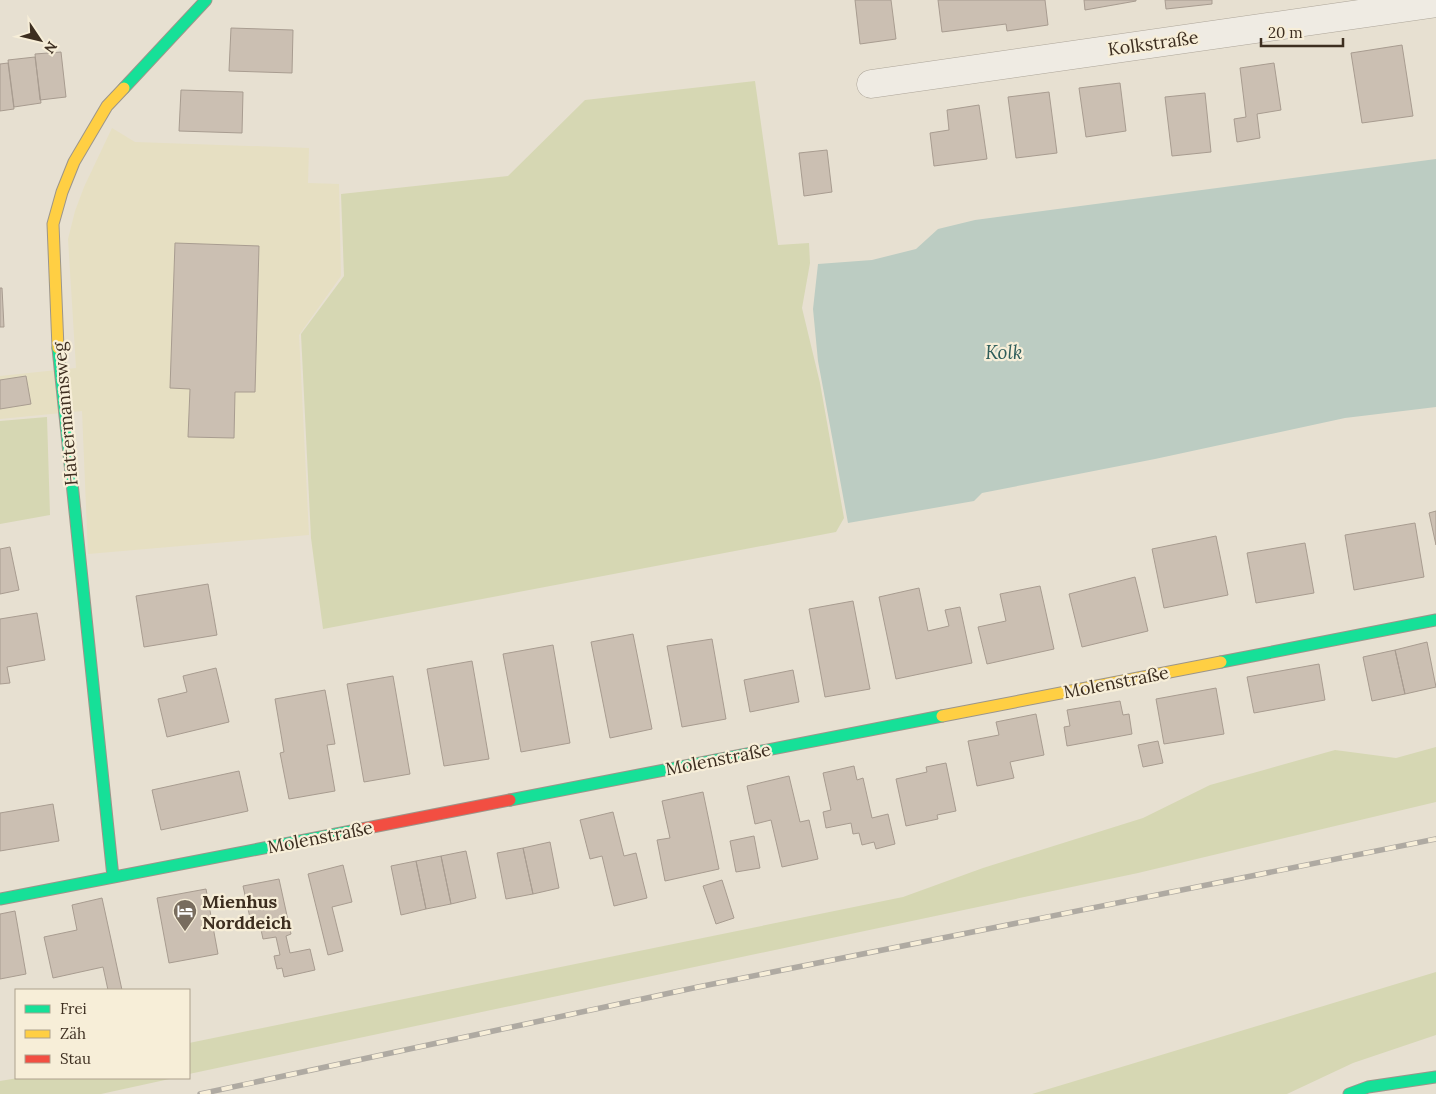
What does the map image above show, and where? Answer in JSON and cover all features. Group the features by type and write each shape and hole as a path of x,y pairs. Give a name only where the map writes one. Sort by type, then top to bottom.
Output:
{"street":[{"name":"Hattermannsweg","path":"113,877 58,358 53,224 62,192 74,162 99,117 206,0"},
{"name":"Kolkstraße","path":"871,84 1436,3"},
{"name":"Molenstraße","path":"0,899 1436,620"},
{"path":"1349,1094 1368,1086 1436,1077"},
{"path":"1403,1094 1436,1077"}],"shaded area":[{"path":"112,128 135,142 309,148 308,183 339,184 341,276 299,335 309,535 88,554 82,411 0,419 0,376 76,368 68,239 75,211 84,187"}],"green space":[{"path":"755,81 778,245 809,243 810,263 802,308 820,383 844,518 836,532 323,629 311,538 301,334 344,276 341,194 508,176 585,100"},
{"path":"47,417 50,515 0,524 0,421"},
{"path":"1436,747 1436,802 1138,873 190,1074 190,1043 903,897 983,868 1143,818 1210,785 1335,750 1396,758"},
{"path":"1436,972 1436,1035 1353,1063 1287,1094 1032,1094"},
{"path":"15,1078 169,1079 101,1094 0,1094 0,1081"}],"water":[{"name":"Kolk","path":"1436,159 1436,407 1345,418 1155,459 982,493 974,501 848,523 818,361 813,309 818,264 872,260 916,249 938,229 975,220"}],"building":[{"path":"855,0 891,0 896,39 860,44"},
{"path":"938,0 1045,0 1048,25 1007,31 1006,24 942,32"},
{"path":"1084,0 1136,0 1136,1 1085,10"},
{"path":"1165,0 1212,0 1212,4 1166,9"},
{"path":"231,28 293,30 292,73 229,71"},
{"path":"1402,45 1413,116 1362,123 1351,53"},
{"path":"61,52 66,97 40,100 35,54"},
{"path":"35,57 41,103 14,107 8,60"},
{"path":"8,63 14,109 0,111 0,64"},
{"path":"1274,63 1281,110 1257,114 1260,138 1237,142 1234,119 1246,117 1240,68"},
{"path":"1120,83 1126,131 1086,137 1079,88"},
{"path":"181,90 243,92 242,133 179,131"},
{"path":"1049,92 1057,153 1016,158 1008,97"},
{"path":"1205,93 1211,152 1172,156 1165,97"},
{"path":"979,105 987,159 934,166 930,133 949,130 947,110"},
{"path":"827,150 832,192 804,196 799,153"},
{"path":"175,243 259,246 255,392 235,392 234,438 188,437 190,389 170,388"},
{"path":"0,288 2,288 4,327 0,327"},
{"path":"26,376 31,404 0,409 0,380"},
{"path":"1436,511 1436,545 1429,513"},
{"path":"1415,523 1424,577 1354,590 1345,535"},
{"path":"1216,536 1228,595 1164,608 1152,549"},
{"path":"1305,543 1314,593 1256,603 1247,553"},
{"path":"10,547 19,590 0,594 0,549"},
{"path":"1135,577 1148,631 1082,647 1069,594"},
{"path":"208,584 217,635 144,647 136,596"},
{"path":"1040,586 1054,649 987,664 978,627 1006,621 1000,594"},
{"path":"919,588 928,631 949,626 945,610 960,607 972,663 896,679 879,597"},
{"path":"853,601 870,689 825,697 809,609"},
{"path":"37,613 45,660 7,667 10,683 0,684 0,619"},
{"path":"633,634 652,729 610,738 591,642"},
{"path":"712,639 726,719 682,727 667,646"},
{"path":"1427,642 1436,687 1405,694 1395,650"},
{"path":"553,645 570,743 521,752 503,654"},
{"path":"1395,650 1405,694 1372,701 1363,657"},
{"path":"472,661 489,759 444,766 427,669"},
{"path":"1319,664 1325,700 1254,713 1247,677"},
{"path":"216,668 229,722 167,737 158,699 187,692 183,676"},
{"path":"793,670 799,702 750,712 744,680"},
{"path":"393,676 410,774 364,782 347,684"},
{"path":"1216,688 1224,734 1164,744 1156,699"},
{"path":"325,690 335,744 327,745 335,791 289,799 280,753 284,752 275,699"},
{"path":"1120,701 1123,715 1129,714 1132,734 1067,746 1064,727 1070,726 1067,710"},
{"path":"1036,714 1044,755 1010,762 1014,778 977,786 968,741 999,735 996,722"},
{"path":"1158,741 1163,763 1143,767 1138,745"},
{"path":"946,763 956,811 937,815 938,819 906,826 896,779 927,772 926,767"},
{"path":"854,766 857,780 863,778 872,818 888,814 895,844 876,849 874,842 862,845 859,833 853,834 851,823 826,828 823,812 831,810 823,773"},
{"path":"239,771 248,811 161,830 152,790"},
{"path":"789,776 800,822 809,820 818,859 782,867 771,820 755,824 747,786"},
{"path":"703,792 719,869 665,881 657,840 670,838 662,801"},
{"path":"53,804 59,841 0,851 0,813"},
{"path":"613,812 624,856 636,853 647,898 614,906 602,856 590,859 580,820"},
{"path":"754,836 760,868 736,872 730,841"},
{"path":"550,842 559,888 533,894 523,848"},
{"path":"523,848 533,894 506,899 497,853"},
{"path":"466,851 476,898 451,904 441,856"},
{"path":"441,856 451,904 426,909 416,861"},
{"path":"416,861 426,909 401,915 391,866"},
{"path":"343,865 352,902 332,907 343,951 328,955 308,874"},
{"path":"279,879 291,934 286,936 290,953 310,949 315,970 284,977 282,968 277,969 274,956 280,955 276,937 263,939 260,925 252,927 243,886"},
{"path":"722,880 734,918 716,924 703,886"},
{"path":"206,889 218,954 169,963 157,898"},
{"path":"102,898 122,989 108,989 103,967 53,978 44,937 77,930 72,905"},
{"path":"15,911 26,974 0,979 0,914"}],"railway":[{"path":"200,1094 698,987 1436,839"}],"traffic: fast":[{"path":"124,88 206,0"},
{"path":"58,348 113,877"},
{"path":"1221,662 1436,620"},
{"path":"510,800 942,716"},
{"path":"0,899 362,829"},
{"path":"1349,1094 1368,1087 1436,1077"}],"traffic: slow":[{"path":"58,348 53,224 62,192 74,162 107,106 124,88"},
{"path":"942,716 1221,662"}],"traffic: jam":[{"path":"362,829 510,800"}],"place":[{"name":"Mienhus Norddeich","path":"185,932"}]}
